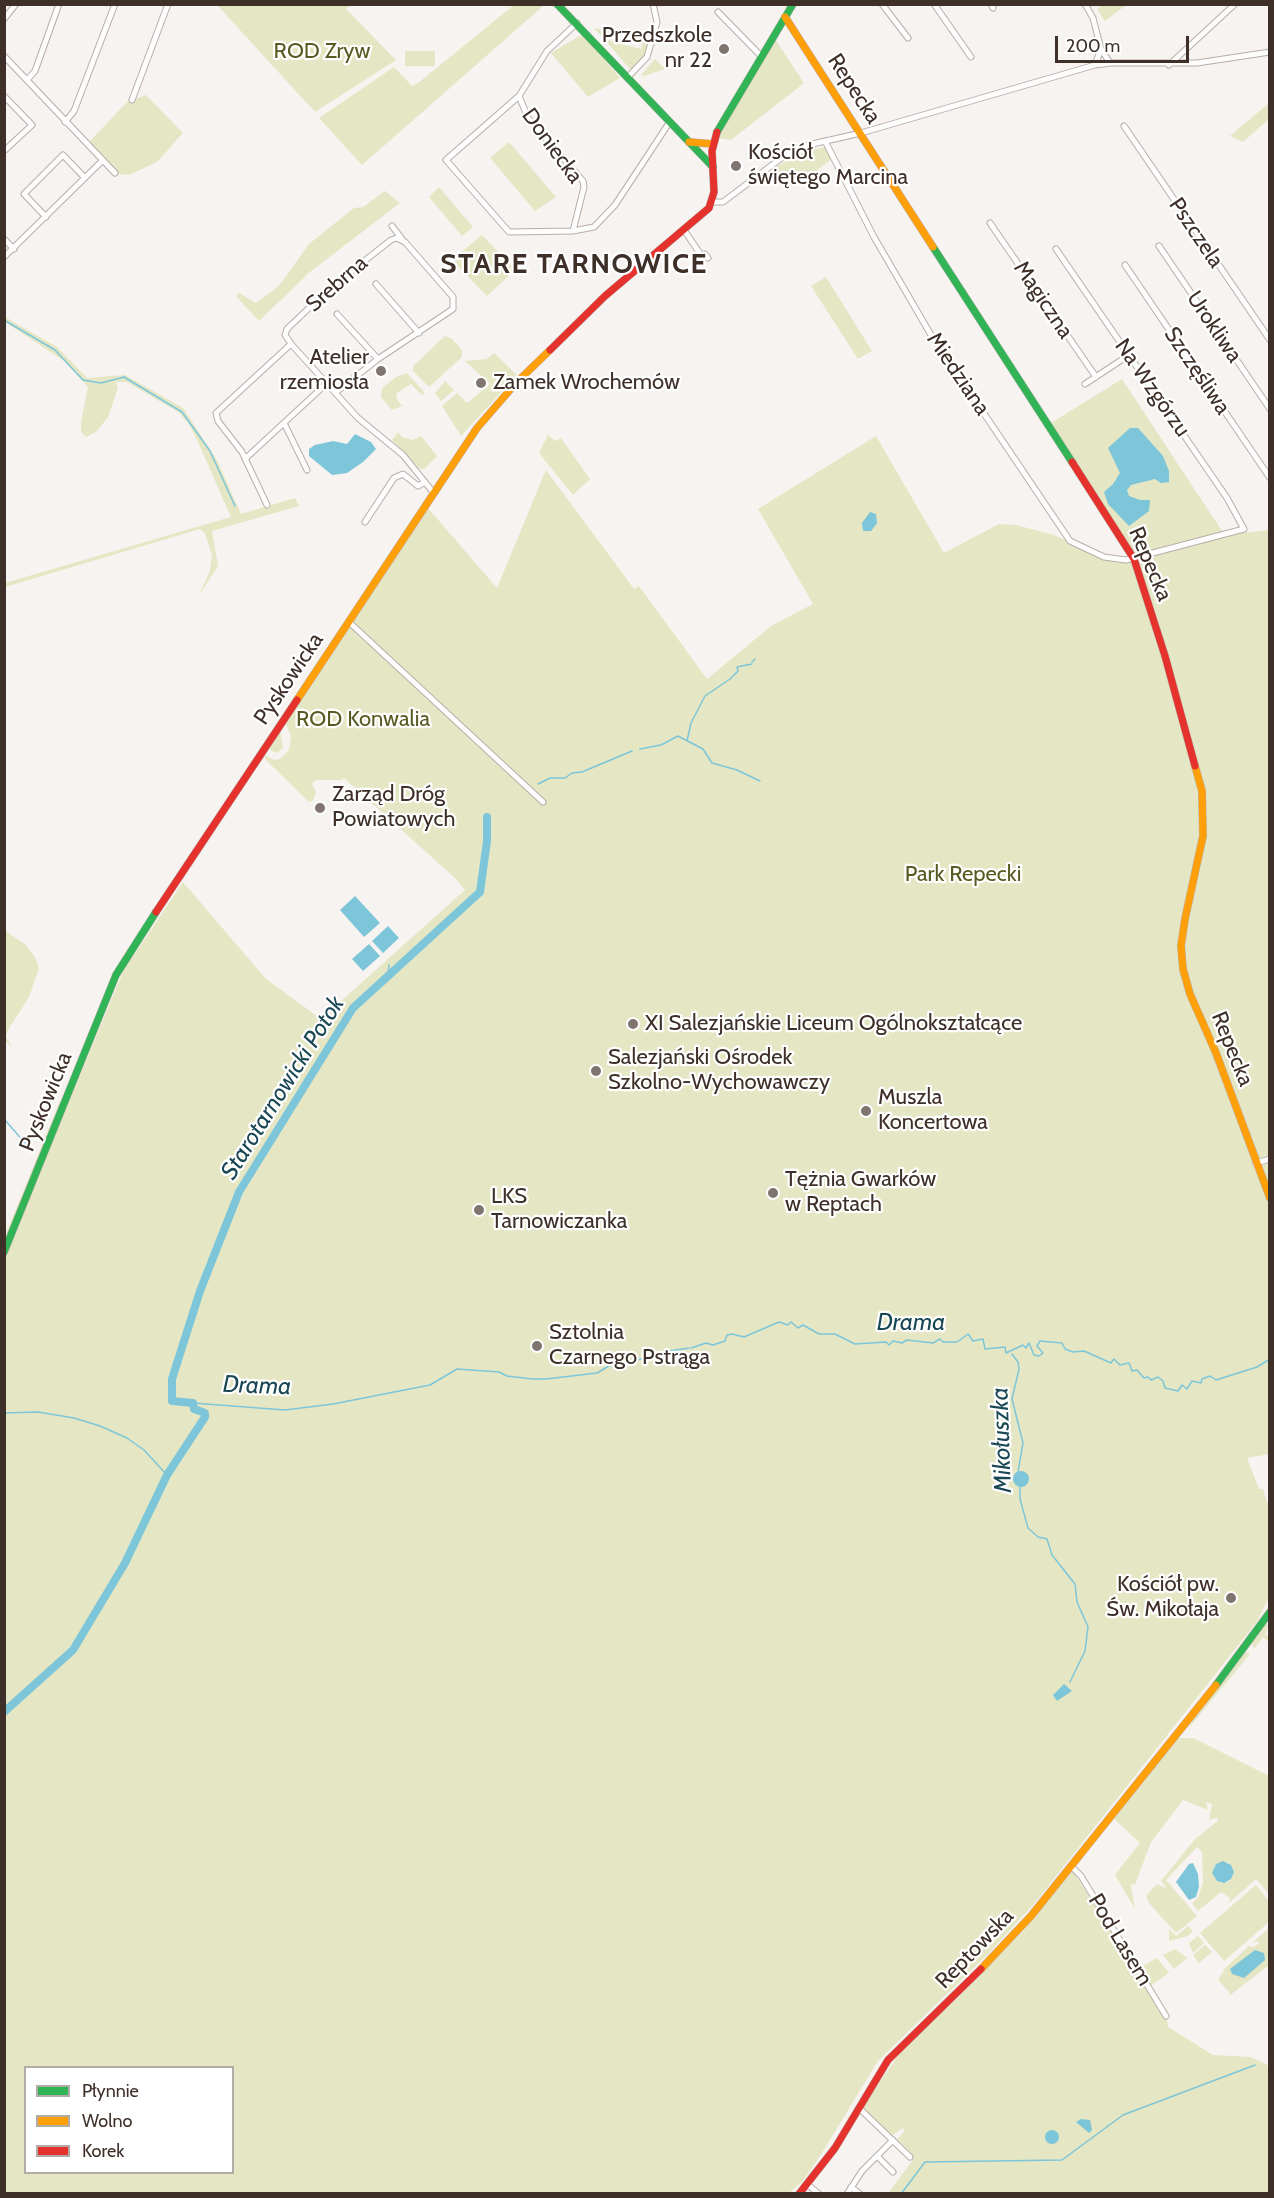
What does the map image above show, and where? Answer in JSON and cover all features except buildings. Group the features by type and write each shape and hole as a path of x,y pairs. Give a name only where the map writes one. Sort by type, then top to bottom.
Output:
{"street":[{"path":"4,19 16,4"},
{"path":"27,80 35,71 59,4"},
{"path":"65,122 74,111 115,4"},
{"path":"132,100 168,4"},
{"path":"557,4 713,167"},
{"path":"563,4 577,23"},
{"path":"627,78 650,51 657,22 653,4"},
{"path":"793,4 720,123 713,144 712,202 723,202 788,153 1095,65 1110,63 1169,65 1269,52"},
{"path":"882,4 908,38"},
{"path":"934,4 971,57"},
{"path":"1169,65 1235,4"},
{"path":"1087,6 1094,18 1101,49 1110,63"},
{"path":"718,12 761,56"},
{"name":"Repecka","path":"785,17 1134,559 1165,656 1203,798 1203,836 1185,919 1182,946 1183,969 1190,994 1269,1198"},
{"name":"Doniecka","path":"577,23 547,51 519,96 446,160 509,232 573,231 594,227 615,205 669,123"},
{"path":"1095,65 1101,49"},
{"path":"4,56 115,173"},
{"path":"4,96 32,125 4,151"},
{"name":"Doniecka","path":"519,96 528,118 583,181 584,187 573,231"},
{"name":"Pszczela","path":"1124,126 1269,340"},
{"path":"687,141 697,144 713,144"},
{"name":"Miedziana","path":"825,141 874,237 931,335 1065,537 1076,545 1104,557 1134,559"},
{"path":"58,150 85,178"},
{"path":"46,217 24,194 63,155"},
{"path":"703,157 712,156"},
{"path":"4,257 102,161"},
{"name":"Pyskowicka","path":"4,1252 122,964 468,440 516,383 635,268 705,213 712,202"},
{"name":"Magiczna","path":"990,223 1096,377"},
{"path":"336,392 378,359 450,312 454,300 392,226"},
{"path":"684,230 701,255 708,258"},
{"name":"Srebrna","path":"292,345 285,335 287,329 330,288 391,240 397,238 405,242"},
{"path":"4,239 14,249"},
{"name":"Urokliwa","path":"1160,246 1269,409"},
{"name":"Na Wzgórzu","path":"1056,249 1227,498 1244,529 1213,535 1134,559"},
{"name":"Szczęśliwa","path":"1125,265 1269,478"},
{"name":"Srebrna","path":"376,284 419,333"},
{"name":"Srebrna","path":"337,314 378,359"},
{"path":"267,505 245,459 218,421 216,413 282,350 292,345 366,426 403,455 433,492"},
{"path":"1085,384 1129,355"},
{"path":"245,459 327,383"},
{"path":"284,423 307,470"},
{"path":"365,522 394,478 403,474 418,486 425,482"},
{"path":"349,622 543,802"},
{"path":"1256,1162 1269,1159"},
{"name":"Reptowska","path":"799,2193 808,2185 835,2148 888,2060 996,1955 1071,1866 1223,1676 1269,1612"},
{"name":"Pod Lasem","path":"1071,1866 1081,1876 1166,2016"},
{"path":"859,2108 910,2157"},
{"path":"847,2193 862,2171 893,2140"},
{"path":"877,2156 893,2172"},
{"path":"808,2185 819,2193"},
{"path":"851,2187 860,2193"}],"green space":[{"name":"ROD Zryw","path":"217,5 351,5 346,9 396,60 315,112"},
{"path":"514,5 540,5 542,7 362,165 319,118 394,67 412,86 418,83"},
{"path":"1102,5 1126,5 1105,21 1097,9"},
{"path":"594,28 614,32 609,32 607,40 641,49 643,41 638,38 649,41 644,56 631,70"},
{"path":"583,34 620,78 588,97 551,53"},
{"path":"775,39 804,83 731,140 718,138"},
{"path":"405,51 435,51 435,66 405,66"},
{"path":"655,59 665,69 641,75"},
{"path":"146,95 183,133 157,162 129,175 119,174 89,142 127,102"},
{"path":"1269,103 1269,119 1243,142 1230,136"},
{"path":"509,142 556,197 535,211 490,158"},
{"path":"825,147 832,159 805,179 778,185 769,171 802,152"},
{"path":"439,187 473,227 462,236 429,197"},
{"path":"385,191 400,203 310,272 259,321 236,296 239,293 256,303 279,286 309,244 354,208 363,207"},
{"path":"482,235 515,270 487,296 452,260"},
{"path":"826,277 872,351 858,359 811,286"},
{"path":"5,317 57,347 87,378 125,375 183,408 217,460 241,514 295,498 299,506 212,531 218,566 198,597 210,571 212,555 205,533 200,529 5,587 5,583 231,517 189,424 178,412 127,382 116,382 118,388 108,417 97,431 86,437 81,432 81,422 88,387 64,361 5,322"},
{"path":"445,336 451,338 462,350 462,357 429,387 413,371 413,366"},
{"path":"494,353 517,375 461,436 442,406 457,393 467,403 490,384 465,361 487,359"},
{"path":"407,373 425,393 422,395 411,384 397,393 396,398 402,406 392,410 381,397 382,388 396,377"},
{"path":"1122,379 1222,531 1222,535 1269,530 1270,1454 1247,1458 1259,1489 1263,1489 1267,1503 1269,1502 1269,1597 1258,1620 1034,1904 989,1953 878,2061 820,2156 802,2182 789,2193 5,2193 4,1258 130,955 132,958 183,882 266,979 321,1019 465,890 456,879 344,778 315,780 312,784 316,792 313,800 309,802 266,760 264,755 274,760 280,759 289,750 291,736 286,724 428,508 497,588 546,470 634,589 639,586 707,679 771,626 813,604 758,509 876,436 944,553 999,524 1016,525 1054,535 1113,561 1138,561 1051,423"},
{"path":"445,381 454,390 441,401 435,393"},
{"path":"398,432 402,437 413,440 421,436 437,456 424,469 420,469 392,440"},
{"path":"548,435 555,441 561,438 590,479 573,495 539,453"},
{"path":"280,730 283,748 277,753 270,750 270,746"},
{"path":"4,930 26,945 35,957 39,968 29,997 8,1030 6,1037 12,1047 5,1041"},
{"path":"60,1101 61,1105 5,1245 5,1236"},
{"path":"1265,1624 1269,1625 1265,1634 1269,1637 1269,1642 1263,1637 1254,1649 1252,1643"},
{"path":"1245,1651 1250,1654 1188,1729 1196,1713"},
{"path":"1178,1738 1193,1738 1269,1776 1269,1894 1256,1879 1229,1903 1230,1898 1221,1892 1198,1911 1192,1904 1198,1897 1203,1883 1202,1852 1197,1847 1166,1880 1197,1916 1176,1933 1149,1903 1146,1896 1157,1884 1167,1889 1161,1881 1195,1839 1218,1821 1217,1818 1209,1820 1212,1804 1206,1802 1208,1810 1183,1800 1151,1842 1135,1885 1132,1883 1131,1887 1135,1909 1115,1875 1140,1843 1114,1819","holes":["1223,1861 1229,1863 1233,1875 1229,1881 1222,1883 1214,1877 1214,1866"]},
{"path":"1072,1870 1157,2001 1167,2018 1168,2027 1213,2055 1251,2057 1266,2064 1270,2070 1269,2193 888,2193 913,2160 912,2154 897,2139 904,2132 903,2128 891,2136 863,2109 865,2104 903,2048 959,1997 1025,1929"},
{"path":"1256,1885 1269,1901 1269,1922 1224,1961 1200,1933"},
{"path":"1188,1926 1193,1931 1188,1936 1169,1941 1169,1929 1176,1936"},
{"path":"1269,1928 1269,1965 1229,1996 1230,1993 1218,1980 1222,1973 1226,1972 1222,1971 1249,1946 1254,1947 1259,1943 1257,1941 1251,1944"},
{"path":"1198,1936 1204,1943 1193,1953 1189,1943"},
{"path":"1205,1945 1212,1952 1199,1963 1193,1955"},
{"path":"1175,1949 1187,1958 1174,1969 1163,1955"},
{"path":"1157,1958 1169,1973 1150,1986 1139,1968"}],"water":[{"path":"1130,428 1138,428 1163,456 1169,471 1169,482 1161,483 1155,479 1131,485 1127,490 1129,496 1140,500 1150,500 1149,511 1129,526 1108,504 1104,492 1120,473 1108,448"},
{"path":"355,434 371,442 376,449 347,473 332,475 309,456 309,449 315,445 333,441 347,444"},
{"path":"870,512 876,514 877,523 871,531 863,531 862,523"},
{"path":"355,896 380,923 364,937 340,910"},
{"path":"388,926 399,938 383,953 372,941"},
{"path":"369,944 380,956 363,971 352,959"},
{"path":"1021,1471 1027,1473 1029,1479 1027,1485 1021,1487 1015,1485 1013,1479 1015,1473"},
{"path":"1064,1684 1072,1691 1057,1701 1053,1695"},
{"path":"1223,1861 1231,1865 1234,1872 1231,1879 1224,1883 1217,1881 1212,1873 1216,1864"},
{"path":"1193,1863 1198,1874 1199,1887 1196,1897 1189,1900 1176,1882 1189,1864"},
{"path":"1255,1950 1264,1953 1265,1960 1244,1978 1232,1974 1230,1969"},
{"path":"1081,2119 1090,2120 1092,2130 1089,2133 1076,2122"},
{"path":"1049,2130 1055,2130 1059,2137 1055,2144 1049,2144 1045,2140 1045,2134"}],"waterway":[{"path":"4,320 55,350 83,380 101,383 124,377 182,412 210,451 235,506"},
{"path":"752,662 755,659"},
{"path":"687,741 691,723 705,696 730,679 738,671 737,667 752,664"},
{"path":"640,749 661,745 678,736 703,749 712,763 737,770 760,781"},
{"path":"538,784 550,778 565,778 572,773 582,772 632,751"},
{"name":"Starotarnowicki Potok","path":"4,1712 73,1650 125,1563 167,1475 205,1417 205,1413 194,1409 193,1403 172,1401 172,1379 200,1291 239,1192 353,1008 480,892 487,841 487,817"},
{"path":"388,975 389,965"},
{"path":"4,1119 33,1152"},
{"name":"Drama","path":"691,1348 706,1343 713,1345 725,1341 727,1335 744,1337 779,1322 788,1325 791,1322 798,1328 803,1325 819,1334 835,1334 855,1344 886,1342 889,1345 893,1341 902,1343 907,1340 933,1343 940,1339 943,1342 957,1342 968,1334 973,1341 983,1339 985,1349 1005,1347 1006,1353 1023,1345 1026,1348 1029,1343 1034,1355 1039,1356 1043,1353 1037,1346 1040,1341 1062,1343 1065,1349 1073,1352 1084,1351 1111,1363 1114,1359 1120,1365 1129,1363 1132,1371 1137,1370 1144,1378 1148,1377 1151,1380 1158,1377 1163,1381 1165,1388 1178,1391 1182,1385 1187,1389 1192,1381 1201,1383 1202,1379 1210,1376 1216,1380 1257,1367 1270,1359"},
{"name":"Drama","path":"193,1403 285,1410 333,1404 430,1385 457,1369 546,1379 597,1373 609,1366 650,1357 655,1353 689,1348"},
{"name":"Mikołuszka","path":"1012,1354 1018,1362 1019,1369 1012,1399 1023,1443 1018,1472"},
{"path":"4,1413 38,1412 74,1418 100,1426 127,1438 144,1450 167,1475"},
{"name":"Mikołuszka","path":"1020,1486 1020,1499 1028,1528 1038,1537 1047,1539 1052,1555 1075,1584 1077,1602 1088,1627 1085,1651 1070,1682"},
{"path":"901,2194 925,2162 1062,2160 1123,2115 1255,2065"}],"traffic: fast":[{"path":"557,4 713,167"},
{"path":"717,132 793,4"},
{"path":"933,247 1072,462"},
{"path":"4,1252 116,975 156,912"},
{"path":"1216,1685 1270,1612"}],"traffic: slow":[{"path":"785,17 933,247"},
{"path":"689,142 713,144"},
{"path":"297,700 477,428 516,383 550,350"},
{"path":"1195,766 1202,791 1203,836 1185,919 1181,946 1183,969 1190,994 1216,1053 1270,1198"},
{"path":"981,1969 1031,1916 1216,1685"}],"traffic: jam":[{"path":"550,350 605,296 709,208 714,192 712,151 717,132"},
{"path":"1072,462 1134,559 1165,656 1195,766"},
{"path":"156,912 297,700"},
{"path":"799,2194 835,2148 888,2060 981,1969"}],"place":[{"name":"Przedszkole nr 22","path":"724,49"},
{"name":"Kościół świętego Marcina","path":"736,166"},
{"name":"Atelier rzemiosła","path":"381,371"},
{"name":"Zamek Wrochemów","path":"481,383"},
{"name":"Zarząd Dróg Powiatowych","path":"320,808"},
{"name":"XI Salezjańskie Liceum Ogólnokształcące","path":"633,1024"},
{"name":"Salezjański Ośrodek Szkolno-Wychowawczy","path":"596,1071"},
{"name":"Muszla Koncertowa","path":"866,1111"},
{"name":"Tężnia Gwarków w Reptach","path":"773,1193"},
{"name":"LKS Tarnowiczanka","path":"479,1210"},
{"name":"Sztolnia Czarnego Pstrąga","path":"537,1346"},
{"name":"Kościół pw. Św. Mikołaja","path":"1231,1598"}],"district":[{"name":"STARE TARNOWICE","path":"574,265"}],"park label":[{"name":"ROD Konwalia","path":"363,720"},
{"name":"Park Repecki","path":"963,875"}]}
